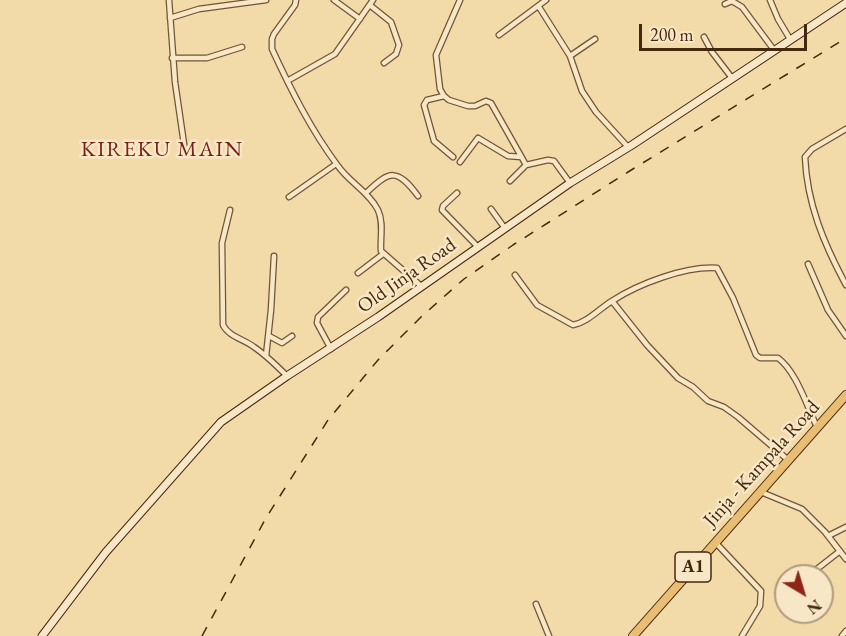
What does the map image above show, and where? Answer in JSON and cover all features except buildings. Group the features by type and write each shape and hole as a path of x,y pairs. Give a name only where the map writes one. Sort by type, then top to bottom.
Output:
{"highway":[{"name":"Jinja - Kampala Road","path":"633,636 846,395"}],"main road":[{"name":"Old Jinja Road","path":"42,636 106,552 216,427 286,376 331,349 504,227 846,2"}],"street":[{"path":"169,0 172,58 184,144"},
{"path":"197,0 199,9"},
{"path":"170,18 199,9 266,0"},
{"path":"296,0 272,39 274,53 289,80 304,116 336,164 351,182 366,194 380,215 381,251 421,286"},
{"path":"334,0 360,19"},
{"path":"289,80 335,54 373,0"},
{"path":"460,0 436,55 440,89 450,100 471,107 486,101 491,103 499,113 526,165"},
{"path":"499,35 546,0"},
{"path":"770,0 790,39"},
{"path":"725,4 732,1 742,7 774,50"},
{"path":"370,6 392,22 399,45 396,54 384,63"},
{"path":"539,7 570,56 582,91 596,112 628,147"},
{"path":"704,38 732,78"},
{"path":"570,56 595,39"},
{"path":"172,58 207,58 242,47"},
{"path":"444,96 427,100 424,105 434,141 453,157"},
{"path":"846,129 812,149 805,157 808,190 819,232 846,285"},
{"path":"460,162 478,138 508,156 521,157"},
{"path":"510,181 526,165 548,160 554,161 570,183"},
{"path":"289,197 336,164"},
{"path":"366,194 376,183 389,176 398,175 405,178 418,195"},
{"path":"457,193 442,206 442,210 477,246"},
{"path":"491,209 504,227"},
{"path":"230,210 222,243 223,325 225,330 254,346 286,376"},
{"path":"358,273 383,254"},
{"path":"266,356 274,256"},
{"path":"808,264 828,310 846,336"},
{"path":"515,275 537,305 568,324 576,324 592,316 612,301 649,282 678,273 717,268 733,298 756,355 760,358 778,358 792,372 817,427"},
{"path":"331,349 317,323 318,317 346,290"},
{"path":"612,301 647,345 678,378 693,387 708,401 724,407 738,417 788,459"},
{"path":"269,336 282,343 292,336"},
{"path":"760,492 802,509 828,536 846,560"},
{"path":"828,536 846,527"},
{"path":"714,542 761,591 760,606 742,636"},
{"path":"823,564 840,551"},
{"path":"536,604 549,636"},
{"path":"842,636 846,631"}],"railway":[{"path":"202,636 266,518 328,420 378,360 421,317 464,279 513,245 846,38"}],"district":[{"name":"KIREKU MAIN","path":"162,150"}]}
